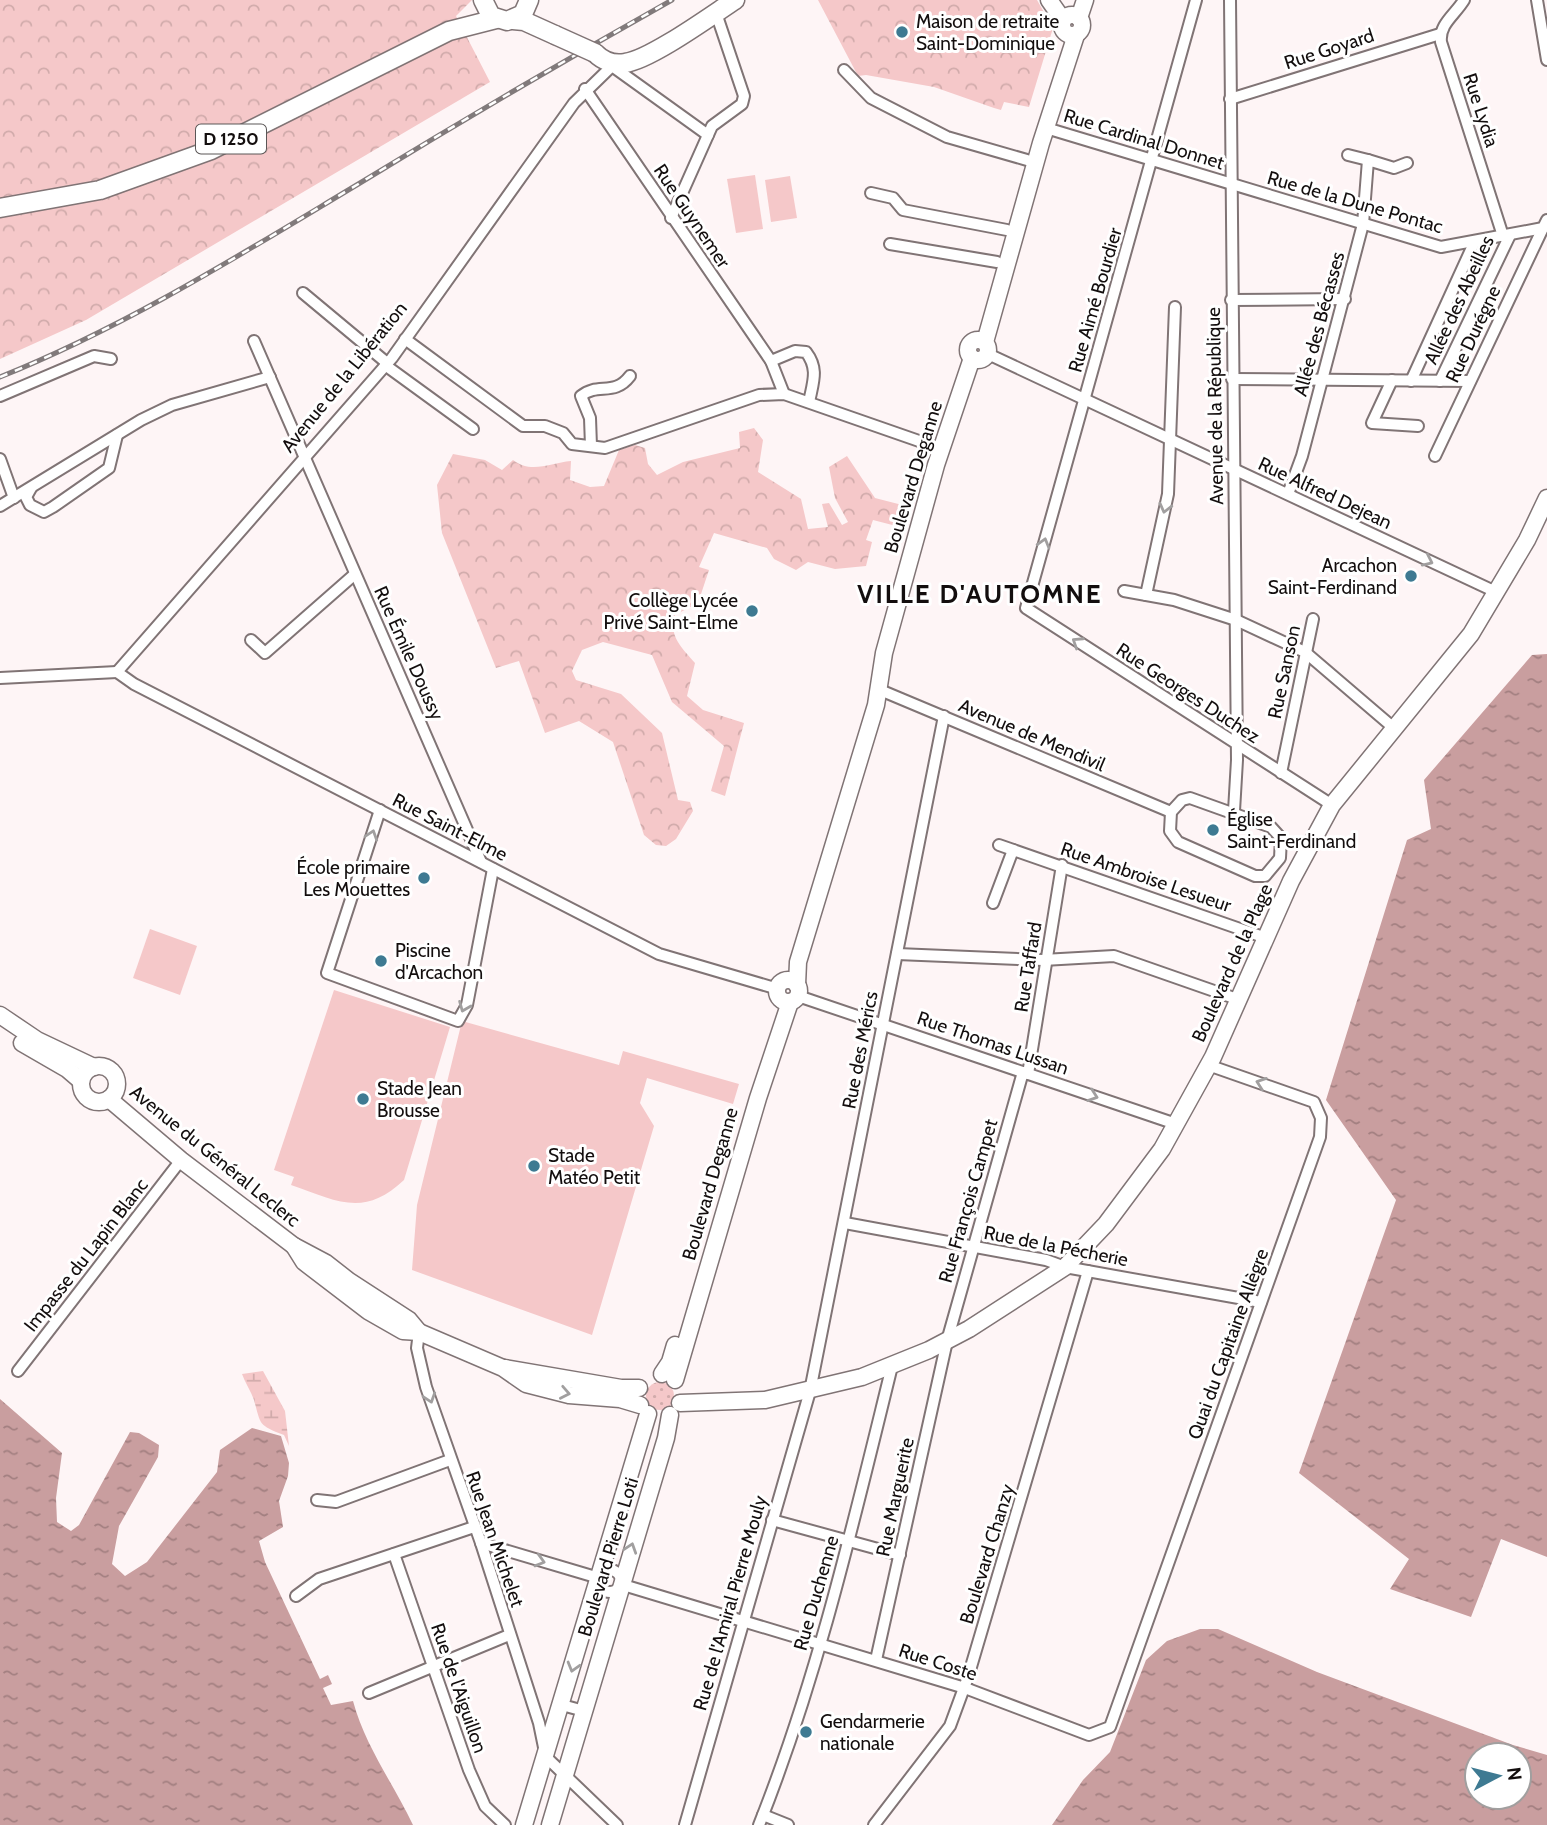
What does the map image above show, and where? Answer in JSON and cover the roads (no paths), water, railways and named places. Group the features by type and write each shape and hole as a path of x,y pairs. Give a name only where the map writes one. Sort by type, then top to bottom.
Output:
{"main road":[{"path":"482,0 486,10 505,20 524,21 595,53 612,64"},
{"name":"D 1250","path":"449,31 482,0"},
{"name":"Avenue de la Libération","path":"612,64 628,63 699,26 735,0"},
{"path":"505,20 523,14 529,1"},
{"path":"529,1 538,19 555,35"},
{"name":"Avenue de la Libération","path":"595,53 627,55 694,17 716,13"},
{"name":"D 1250","path":"0,208 100,190 211,150 449,31 505,20"}],"street":[{"path":"1049,0 1071,20"},
{"name":"Boulevard Deganne","path":"880,690 884,653 942,449 980,351 997,262 1027,160 1071,20 1085,0"},
{"name":"Rue Aimé Bourdier","path":"1026,608 1154,161 1196,0"},
{"name":"Avenue de la République","path":"1230,0 1237,746 1234,811"},
{"path":"1440,34 1464,0"},
{"path":"1537,0 1547,60"},
{"path":"671,218 712,125 742,104 744,96 716,13"},
{"name":"Boulevard Deganne","path":"668,1377 758,1098 865,710 889,673 891,652 1046,128 1071,20"},
{"name":"Rue Goyard","path":"1230,99 1440,34"},
{"name":"Rue Lydia","path":"1440,34 1506,235"},
{"path":"612,64 708,135"},
{"name":"Avenue de la Libération","path":"117,671 386,364 586,89 612,64"},
{"path":"844,70 871,98 947,136 1027,160"},
{"name":"Rue Guynemer","path":"586,89 671,218 771,361 784,394"},
{"name":"Rue Cardinal Donnet","path":"1046,128 1231,184"},
{"path":"1348,155 1394,168 1407,163"},
{"name":"Allée des Bécasses","path":"1288,494 1302,456 1363,224 1368,160"},
{"name":"Rue de la Dune Pontac","path":"1231,184 1441,247 1506,235 1545,224"},
{"path":"870,193 893,198 903,210 1007,230"},
{"name":"Rue Durégne","path":"1435,456 1545,224"},
{"name":"Allée des Abeilles","path":"1440,381 1506,235"},
{"path":"1411,381 1475,241"},
{"path":"890,244 997,262"},
{"path":"303,293 386,364 473,429"},
{"path":"1231,300 1345,299"},
{"path":"1146,595 1168,494 1175,307"},
{"path":"405,339 523,426 545,426 563,433 572,444 611,447 759,396 784,394 942,449"},
{"name":"Rue Émile Doussy","path":"254,341 481,862"},
{"path":"771,361 795,351 806,352 814,363 815,371 809,402"},
{"name":"Rue Alfred Dejean","path":"980,351 1496,592"},
{"path":"0,396 94,356 111,359"},
{"path":"591,446 590,418 581,396 584,392 617,388 630,376"},
{"path":"0,506 172,405 270,377"},
{"path":"1232,379 1470,381"},
{"path":"1392,380 1372,423 1418,426"},
{"path":"32,486 26,497 30,505 44,512 53,507 109,468 117,435"},
{"path":"0,459 14,498"},
{"name":"Boulevard de la Plage","path":"675,1409 810,1391 892,1366 947,1340 1014,1302 1065,1267 1106,1224 1162,1149 1208,1065 1299,865 1332,805 1471,634 1547,498"},
{"path":"251,640 265,653 355,575"},
{"path":"1124,591 1174,600 1236,620 1305,652 1395,729"},
{"name":"Rue Georges Duchez","path":"1026,608 1332,805"},
{"name":"Rue Sanson","path":"1281,774 1313,619"},
{"path":"0,678 117,671"},
{"name":"Rue Saint-Elme","path":"117,671 134,684 659,954 788,992"},
{"name":"Avenue de Mendivil","path":"880,690 1171,812"},
{"name":"Rue des Mérics","path":"810,1391 944,716"},
{"path":"1190,798 1234,811 1271,827 1281,838 1280,858 1265,876 1255,876 1178,842 1170,831 1171,812 1175,805 1190,798"},
{"path":"380,810 327,973 458,1021 467,1005 493,869"},
{"name":"Rue Ambroise Lesueur","path":"999,845 1266,938"},
{"path":"993,904 1013,850"},
{"path":"1280,858 1299,865"},
{"name":"Rue Taffard","path":"1025,1073 1062,865"},
{"path":"897,954 1047,960 1114,956 1237,999"},
{"name":"Rue Thomas Lussan","path":"788,992 1176,1124"},
{"path":"0,1015 37,1040 94,1067 106,1067 114,1074 116,1090 109,1099 92,1100 83,1093 81,1081 85,1072 94,1067"},
{"path":"0,1027 81,1081"},
{"name":"Quai du Capitaine Allègre","path":"1156,1597 1320,1137 1321,1118 1314,1102 1208,1065"},
{"name":"Rue François Campet","path":"947,1340 1025,1073"},
{"name":"Avenue du Général Leclerc","path":"109,1099 181,1160 294,1246 326,1263 409,1320 419,1332 503,1368"},
{"name":"Impasse du Lapin Blanc","path":"18,1371 181,1160"},
{"name":"Rue de la Pécherie","path":"845,1223 1046,1261 1065,1267 1261,1302"},
{"name":"Boulevard Chanzy","path":"874,1825 950,1727 965,1688 1088,1271"},
{"name":"Rue Jean Michelet","path":"419,1332 417,1348 426,1387 481,1543 539,1723 547,1757"},
{"name":"Rue Marguerite","path":"876,1660 947,1340"},
{"name":"Rue Duchenne","path":"761,1820 820,1644 849,1541 892,1366"},
{"path":"503,1368 621,1388 639,1388 650,1376 668,1377 680,1391 675,1409 655,1417 620,1399 569,1395 526,1384 503,1368"},
{"path":"639,1388 644,1410"},
{"name":"Rue de l'Amiral Pierre Mouly","path":"685,1825 810,1391"},
{"name":"Boulevard Pierre Loti","path":"550,1825 620,1584 675,1409"},
{"name":"Boulevard Pierre Loti","path":"524,1825 547,1757 644,1410"},
{"path":"317,1500 336,1502 421,1473 450,1460"},
{"path":"772,1520 900,1555"},
{"path":"296,1596 319,1579 474,1527"},
{"path":"481,1543 599,1577"},
{"name":"Rue de l'Aiguillon","path":"394,1553 485,1806 505,1825"},
{"name":"Rue Coste","path":"599,1577 601,1588 606,1591 616,1590 620,1584 876,1660 965,1688 1089,1735 1110,1727 1156,1597"},
{"path":"369,1693 509,1635"},
{"path":"562,1705 584,1711"},
{"path":"547,1757 617,1825"},
{"path":"761,1820 788,1825"}],"water":[{"path":"1547,654 1547,1557 1501,1539 1471,1617 1390,1589 1409,1559 1299,1473 1396,1200 1326,1100 1407,840 1431,829 1424,780 1532,655"},
{"path":"0,1399 62,1453 56,1498 57,1522 71,1531 79,1525 130,1432 139,1433 159,1445 158,1457 119,1526 112,1564 125,1576 147,1562 217,1472 220,1450 252,1428 281,1436 289,1463 288,1476 279,1501 283,1527 259,1541 265,1562 320,1679 328,1675 332,1684 323,1688 331,1705 353,1701 372,1749 413,1825 0,1825"},
{"path":"1200,1629 1218,1629 1317,1672 1502,1741 1463,1741 1463,1811 1533,1811 1533,1751 1547,1755 1547,1825 1052,1825 1083,1780 1110,1752 1146,1660 1167,1641"}],"railway":[{"path":"0,377 93,335 184,287 672,0"}],"place":[{"name":"Maison de retraite Saint-Dominique","path":"902,32"},
{"name":"Arcachon Saint-Ferdinand","path":"1411,576"},
{"name":"Collège Lycée Privé Saint-Elme","path":"752,611"},
{"name":"Église Saint-Ferdinand","path":"1213,830"},
{"name":"École primaire Les Mouettes","path":"424,878"},
{"name":"Piscine d'Arcachon","path":"381,961"},
{"name":"Stade Jean Brousse","path":"363,1099"},
{"name":"Stade Matéo Petit","path":"534,1166"},
{"name":"Gendarmerie nationale","path":"806,1732"}],"district":[{"name":"VILLE D'AUTOMNE","path":"980,594"}]}
